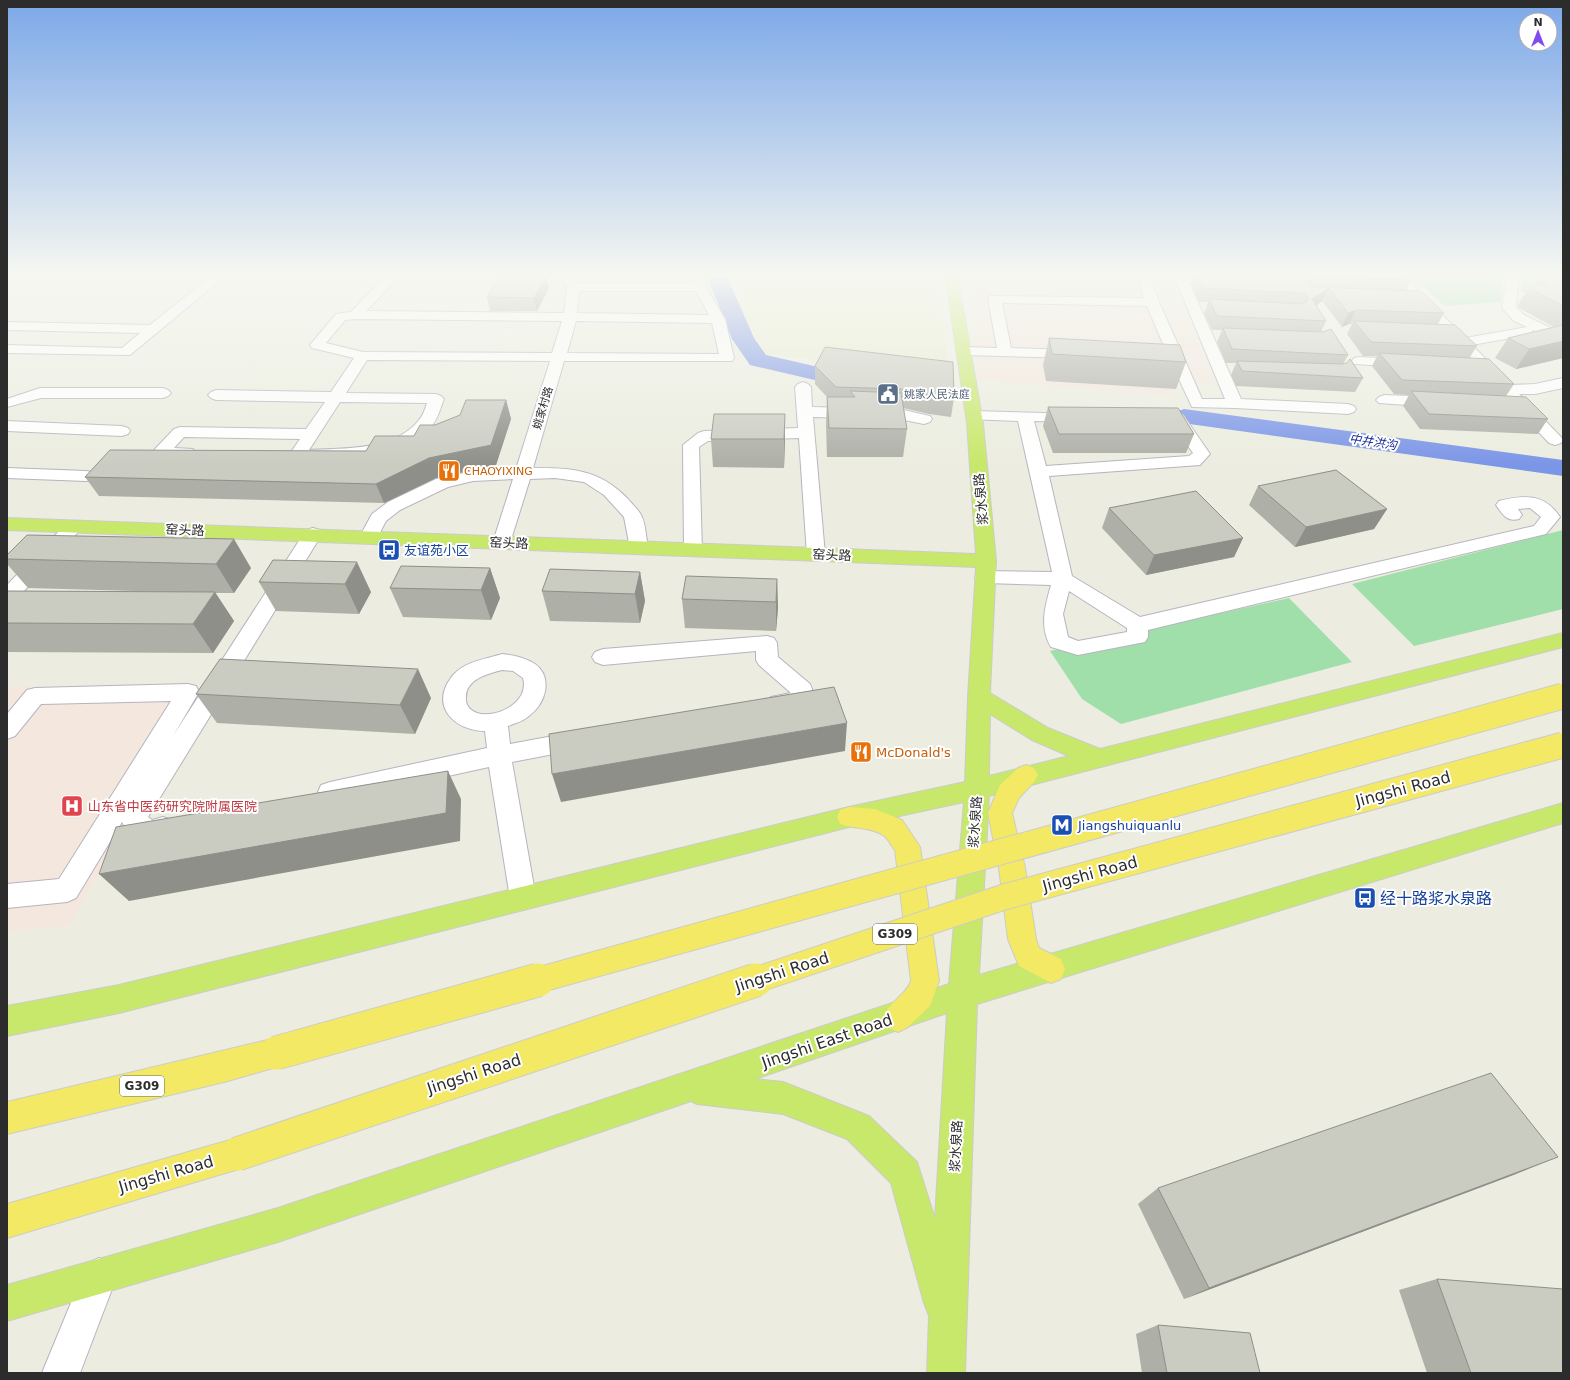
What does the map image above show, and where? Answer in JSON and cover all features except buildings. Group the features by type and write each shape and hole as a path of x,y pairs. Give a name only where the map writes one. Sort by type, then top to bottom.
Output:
{"highway":[{"name":"G309","path":"7,1118 216,1069 276,1053 1563,696"},
{"name":"Jingshi Road","path":"7,1221 237,1154 1004,897 1563,745"},
{"path":"1026,775 1009,792 1000,812 1012,868 1022,939 1029,957 1051,969"},
{"path":"849,817 875,820 893,828 907,847 925,981 920,996 898,1018"}],"main road":[{"name":"浆水泉路","path":"946,1373 947,1323 963,994 977,789 979,698 986,569 974,416 962,337"},
{"name":"窑头路","path":"7,524 369,536 816,555 986,569"},
{"path":"7,1021 119,999 849,817 977,789 1026,775 1099,759 1563,640"},
{"path":"979,698 1040,734 1099,759"},
{"path":"963,994 1051,969 1563,813"},
{"name":"Jingshi East Road","path":"690,1087 898,1018 963,994"},
{"path":"7,1303 278,1225 690,1087 783,1098 858,1127 905,1174 947,1323"}],"street":[{"path":"7,349 125,352 142,337"},
{"path":"324,337 317,345 363,356 727,358 722,337"},
{"name":"姚家村路","path":"502,542 564,337"},
{"path":"1002,337 1005,352"},
{"path":"1167,337 1197,404 1235,403 1348,409"},
{"path":"1207,337 1235,403"},
{"path":"1456,338 1462,337"},
{"path":"1456,338 1555,440"},
{"path":"964,351 1088,354"},
{"path":"1144,355 1175,356"},
{"path":"216,395 336,397 436,399 425,424 403,442 361,452 290,454 311,434 336,397 363,356"},
{"path":"1359,361 1414,364"},
{"path":"1460,366 1484,367"},
{"path":"1220,368 1235,369"},
{"path":"1506,390 1535,389 1563,383"},
{"path":"803,387 816,555"},
{"path":"8,403 40,393 164,393"},
{"path":"1384,400 1452,403"},
{"path":"1498,404 1521,405"},
{"path":"805,412 899,414 924,419"},
{"path":"974,416 1093,418"},
{"path":"1025,417 1063,579 1053,614 1058,642 1078,648 1138,638 1137,625"},
{"path":"1039,472 1194,461 1202,454 1177,418 1154,418"},
{"path":"7,426 122,431"},
{"path":"199,453 161,453 180,432 311,434"},
{"path":"693,550 691,445 704,436 807,433"},
{"path":"7,473 86,476"},
{"path":"369,536 378,518 394,506 442,482 473,476 555,474 589,478 610,492 633,516 639,548"},
{"path":"986,569 1063,579 1114,609 1137,625 1540,530 1551,517 1534,502 1505,505 1513,515"},
{"path":"12,602 73,527"},
{"path":"187,823 148,832 133,819 313,534"},
{"path":"603,657 767,643 767,660 802,690 801,699 762,706"},
{"path":"7,730 35,696 188,692 67,890 7,896"},
{"path":"496,722 499,755 523,898"},
{"path":"312,796 499,755 599,737"},
{"path":"61,1373 99,1276"}],"shaded area":[{"path":"756,337 944,337 948,373 764,354"},
{"path":"975,337 1195,337 1215,384 1172,381 1172,396 978,380"},
{"name":"山东省中医药研究院附属医院","path":"7,687 206,687 69,926 7,931"}],"green space":[{"path":"1563,530 1563,609 1414,646 1352,584"},
{"path":"1289,598 1352,662 1121,724 1082,699 1050,651"}],"waterway":[{"name":"中井洪沟","path":"742,337 758,360 819,374"},
{"name":"中井洪沟","path":"1184,417 1563,468"}],"place":[{"name":"姚家人民法庭","path":"888,394"},
{"name":"CHAOYIXING","path":"449,471"},
{"name":"友谊苑小区","path":"389,550"},
{"name":"McDonald's","path":"861,752"},
{"name":"山东省中医药研究院附属医院","path":"72,806"},
{"name":"Jiangshuiquanlu","path":"1062,825"},
{"name":"经十路浆水泉路","path":"1365,898"}]}
